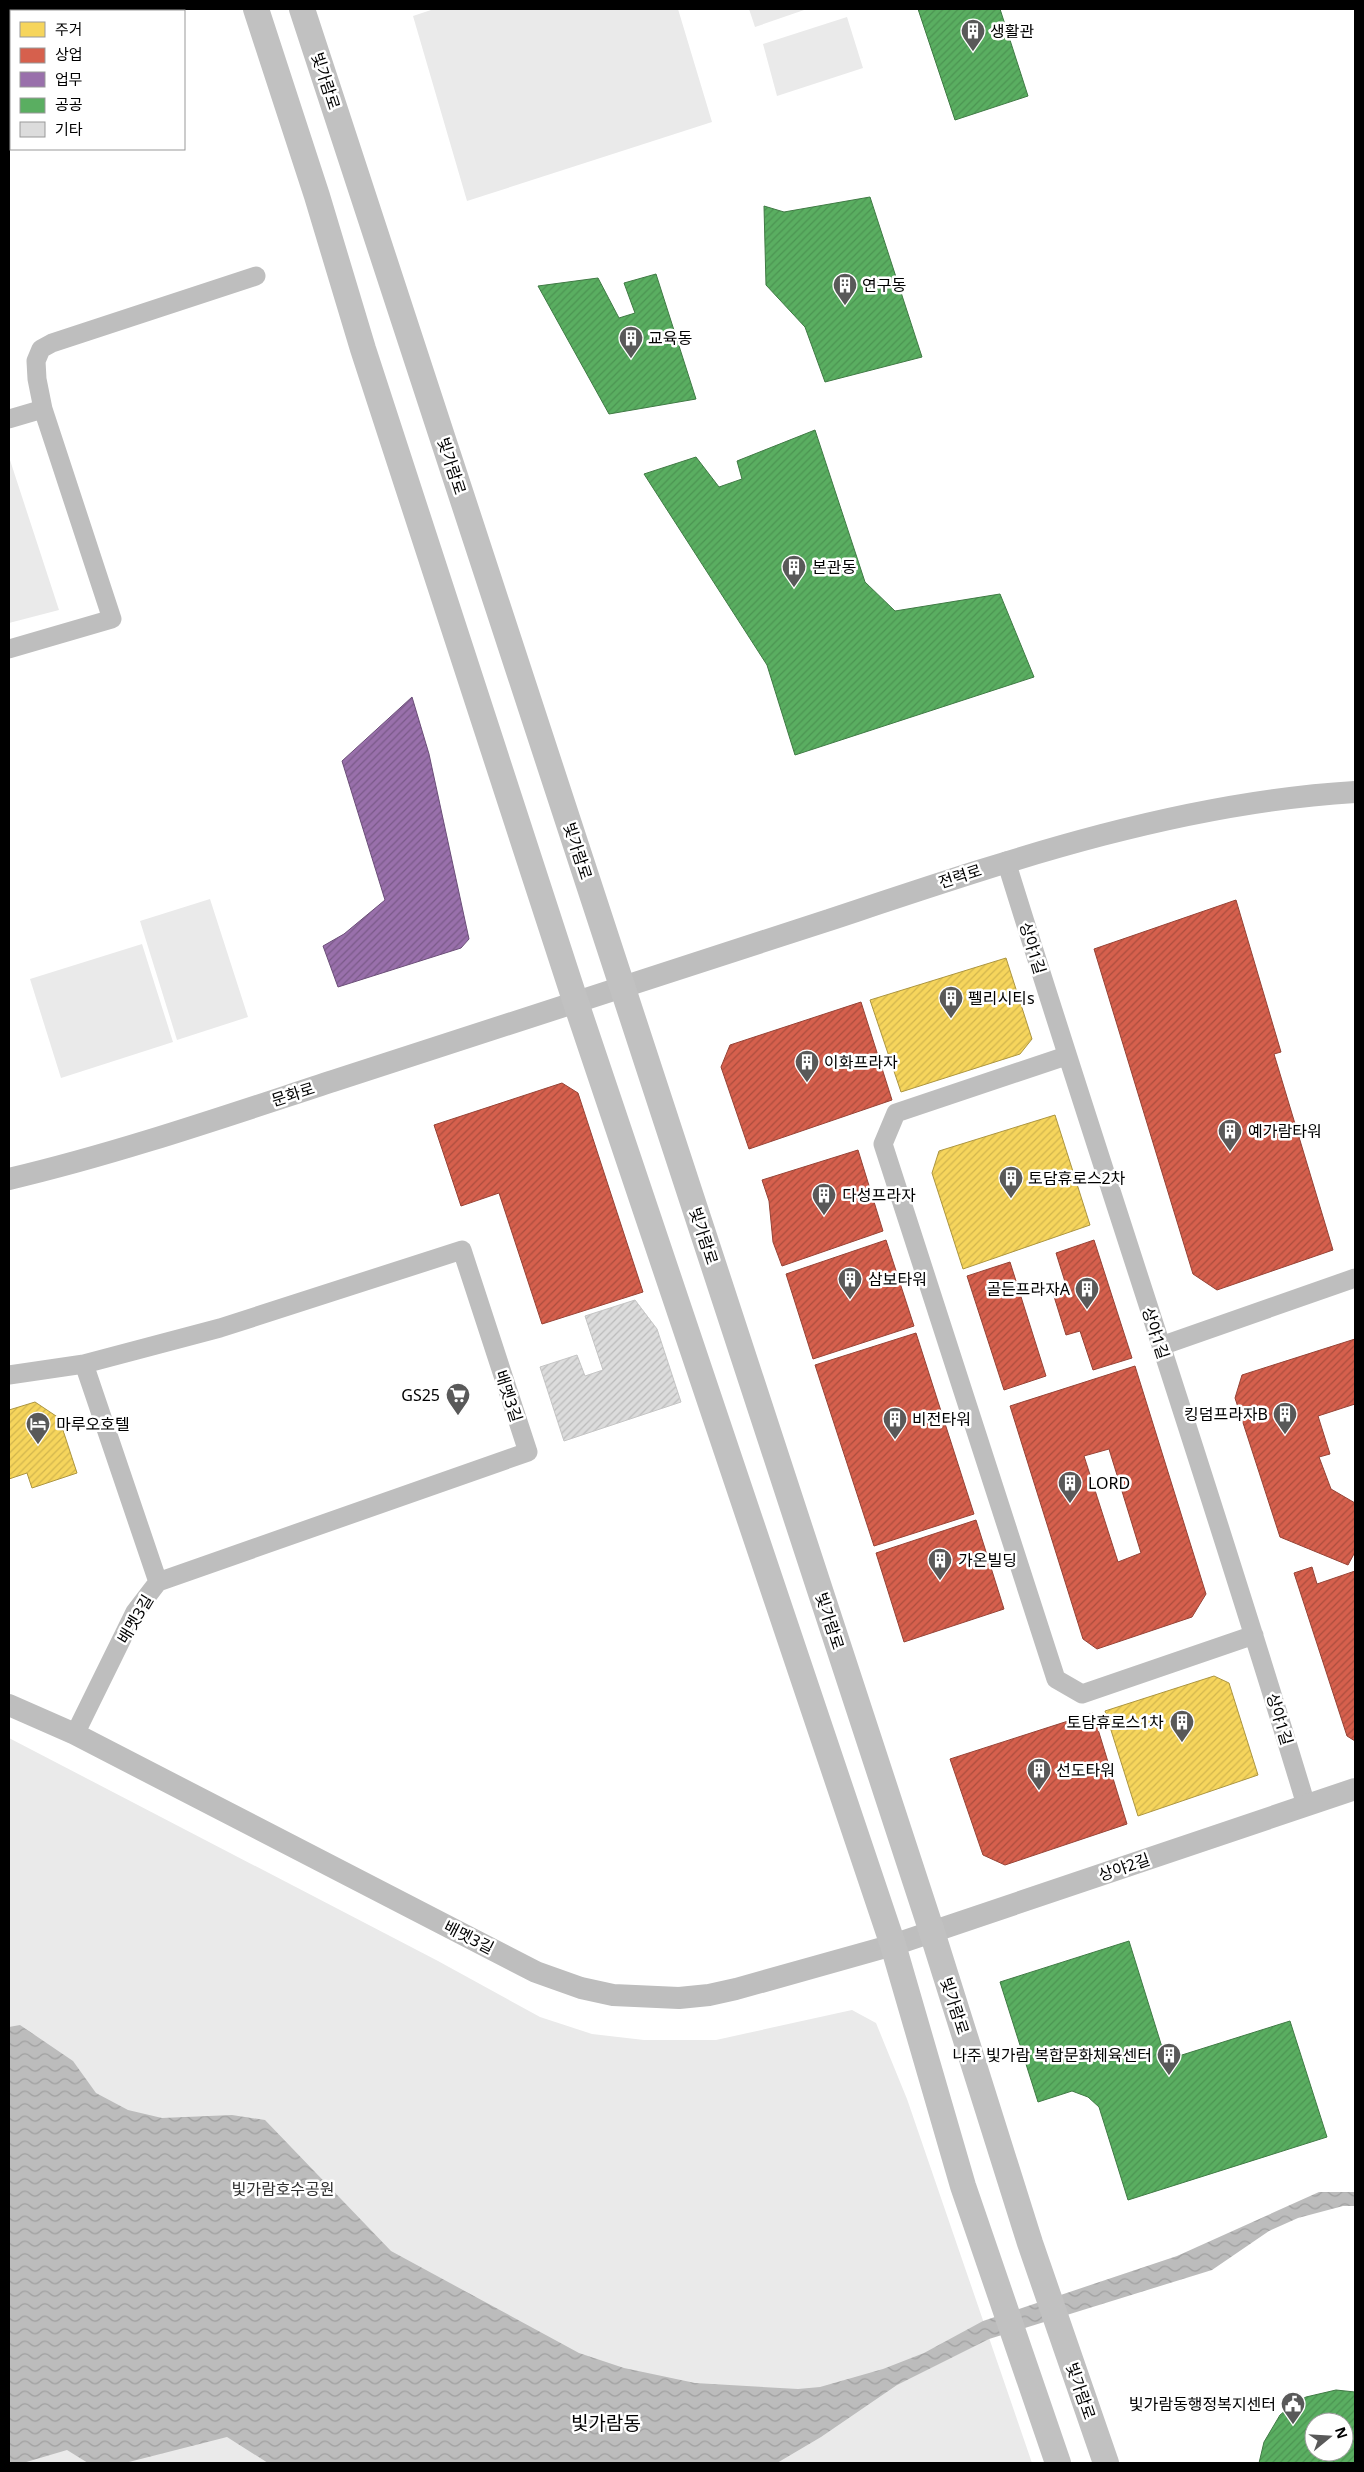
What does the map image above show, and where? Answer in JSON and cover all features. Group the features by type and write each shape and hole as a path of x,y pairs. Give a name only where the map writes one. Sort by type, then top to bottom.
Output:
{"main road":[{"path":"256,9 317,196 363,349 576,1003 894,1945 963,2186 987,2251 1058,2463"},
{"name":"빛가람로","path":"302,9 932,1932 1030,2243 1106,2463"}],"street":[{"path":"9,649 112,618 44,409 36,361 41,349 52,343 256,276"},
{"path":"9,419 44,409"},
{"name":"전력로","path":"576,1003 1006,861 1128,827 1198,811 1271,800 1355,792"},
{"name":"상야1길","path":"1006,861 1066,1056 1254,1635 1306,1805"},
{"name":"문화로","path":"9,1179 135,1145 576,1003"},
{"path":"1066,1056 896,1113 883,1144 1056,1679 1082,1694 1254,1635"},
{"name":"배멧3길","path":"9,1375 84,1364 220,1328 462,1250 528,1452 158,1582 135,1612 75,1734"},
{"path":"1161,1346 1355,1278"},
{"path":"84,1364 158,1582"},
{"name":"배멧3길","path":"9,1705 75,1734 536,1972 581,1988 614,1995 654,1998 709,1995 894,1945"},
{"name":"상야2길","path":"894,1945 1355,1789"}],"green space":[{"path":"434,9 678,9 712,122 467,201 413,16"},
{"path":"749,9 807,9 755,27"},
{"path":"847,17 863,68 777,96 763,44"},
{"path":"9,457 59,610 9,623"},
{"path":"210,899 248,1017 177,1040 140,921"},
{"path":"142,944 173,1042 61,1078 30,979"},
{"name":"빛가람호수공원","path":"9,1738 438,1961 540,2017 592,2034 644,2040 716,2040 852,2010 876,2023 907,2099 1032,2463 9,2463"}],"water":[{"path":"20,2025 73,2061 96,2093 128,2110 162,2118 232,2115 265,2120 391,2251 579,2353 624,2368 695,2383 798,2389 820,2387 883,2369 924,2353 983,2321 1177,2256 1319,2192 1355,2192 1355,2206 1343,2206 1298,2218 1269,2231 1212,2270 989,2339 897,2385 821,2437 777,2463 268,2463 227,2437 125,2463 88,2463 67,2450 23,2463 9,2463 9,2027"}],"building: 주거":[{"name":"펠리시티s","path":"1006,958 1032,1039 1020,1054 901,1092 870,1000"},
{"name":"토담휴로스2차","path":"1055,1115 1090,1225 963,1269 932,1173 939,1151"},
{"name":"마루오호텔","path":"35,1402 59,1418 77,1473 32,1488 27,1473 9,1479 9,1410"},
{"name":"토담휴로스1차","path":"1214,1676 1229,1683 1258,1775 1138,1816 1105,1711"}],"building: 상업":[{"name":"예가람타워","path":"1236,900 1281,1052 1274,1054 1333,1250 1217,1290 1193,1274 1094,949"},
{"name":"이화프라자","path":"861,1002 892,1100 749,1149 721,1067 730,1045"},
{"path":"562,1083 578,1093 643,1292 542,1324 499,1193 461,1206 434,1125"},
{"name":"다성프라자","path":"858,1150 883,1231 782,1266 773,1242 769,1201 762,1180"},
{"name":"삼보타워","path":"886,1240 914,1326 813,1359 786,1274"},
{"name":"골든프라자A","path":"1094,1240 1132,1358 1093,1370 1080,1331 1066,1335 1052,1290 1066,1285 1056,1253"},
{"path":"1010,1262 1046,1376 1004,1390 967,1276"},
{"name":"비전타워","path":"916,1333 974,1514 874,1546 815,1365"},
{"name":"킹덤프라자B","path":"1355,1339 1355,1404 1318,1416 1330,1454 1319,1457 1331,1489 1355,1503 1355,1552 1348,1565 1280,1537 1235,1398 1242,1375"},
{"name":"LORD","path":"1135,1366 1206,1594 1192,1617 1097,1649 1083,1639 1010,1406","holes":["1109,1449 1141,1553 1118,1562 1084,1456"]},
{"name":"가온빌딩","path":"976,1520 1004,1609 904,1642 876,1553"},
{"path":"1312,1567 1317,1584 1355,1571 1355,1741 1347,1736 1294,1573"},
{"name":"선도타워","path":"1093,1713 1127,1824 1005,1865 983,1855 950,1759"}],"building: 업무":[{"path":"412,697 429,754 469,939 461,948 338,987 323,946 344,934 385,900 342,761"}],"building: 공공":[{"name":"생활관","path":"918,9 1000,9 1028,96 955,120"},
{"name":"연구동","path":"870,197 922,357 825,382 805,327 766,285 764,206 784,212"},
{"name":"교육동","path":"656,274 696,399 609,414 538,286 598,278 619,318 635,313 624,283"},
{"name":"본관동","path":"815,430 865,582 895,611 1000,594 1034,677 795,755 767,665 644,474 696,457 719,487 742,479 737,461"},
{"name":"나주 빛가람 복합문화체육센터","path":"1129,1941 1166,2060 1290,2021 1327,2137 1128,2200 1099,2107 1088,2097 1072,2091 1038,2102 1000,1982"},
{"name":"빛가람동행정복지센터","path":"1336,2390 1355,2392 1355,2463 1259,2463 1264,2442 1280,2415 1306,2397"}],"building: 기타":[{"path":"635,1300 657,1329 681,1402 564,1441 540,1367 577,1355 585,1376 603,1370 585,1316"}],"place":[{"name":"생활관","path":"973,52"},
{"name":"연구동","path":"845,306"},
{"name":"교육동","path":"631,359"},
{"name":"본관동","path":"794,588"},
{"name":"펠리시티s","path":"951,1019"},
{"name":"이화프라자","path":"807,1083"},
{"name":"예가람타워","path":"1230,1152"},
{"name":"토담휴로스2차","path":"1011,1199"},
{"name":"다성프라자","path":"824,1216"},
{"name":"삼보타워","path":"850,1300"},
{"name":"골든프라자A","path":"1087,1310"},
{"name":"GS25","path":"458,1416"},
{"name":"킹덤프라자B","path":"1285,1435"},
{"name":"비전타워","path":"895,1440"},
{"name":"마루오호텔","path":"38,1445"},
{"name":"LORD","path":"1070,1504"},
{"name":"가온빌딩","path":"940,1581"},
{"name":"토담휴로스1차","path":"1182,1743"},
{"name":"선도타워","path":"1039,1791"},
{"name":"나주 빛가람 복합문화체육센터","path":"1169,2076"},
{"name":"빛가람동행정복지센터","path":"1293,2425"}],"district":[{"name":"빛가람동","path":"606,2423"}]}
